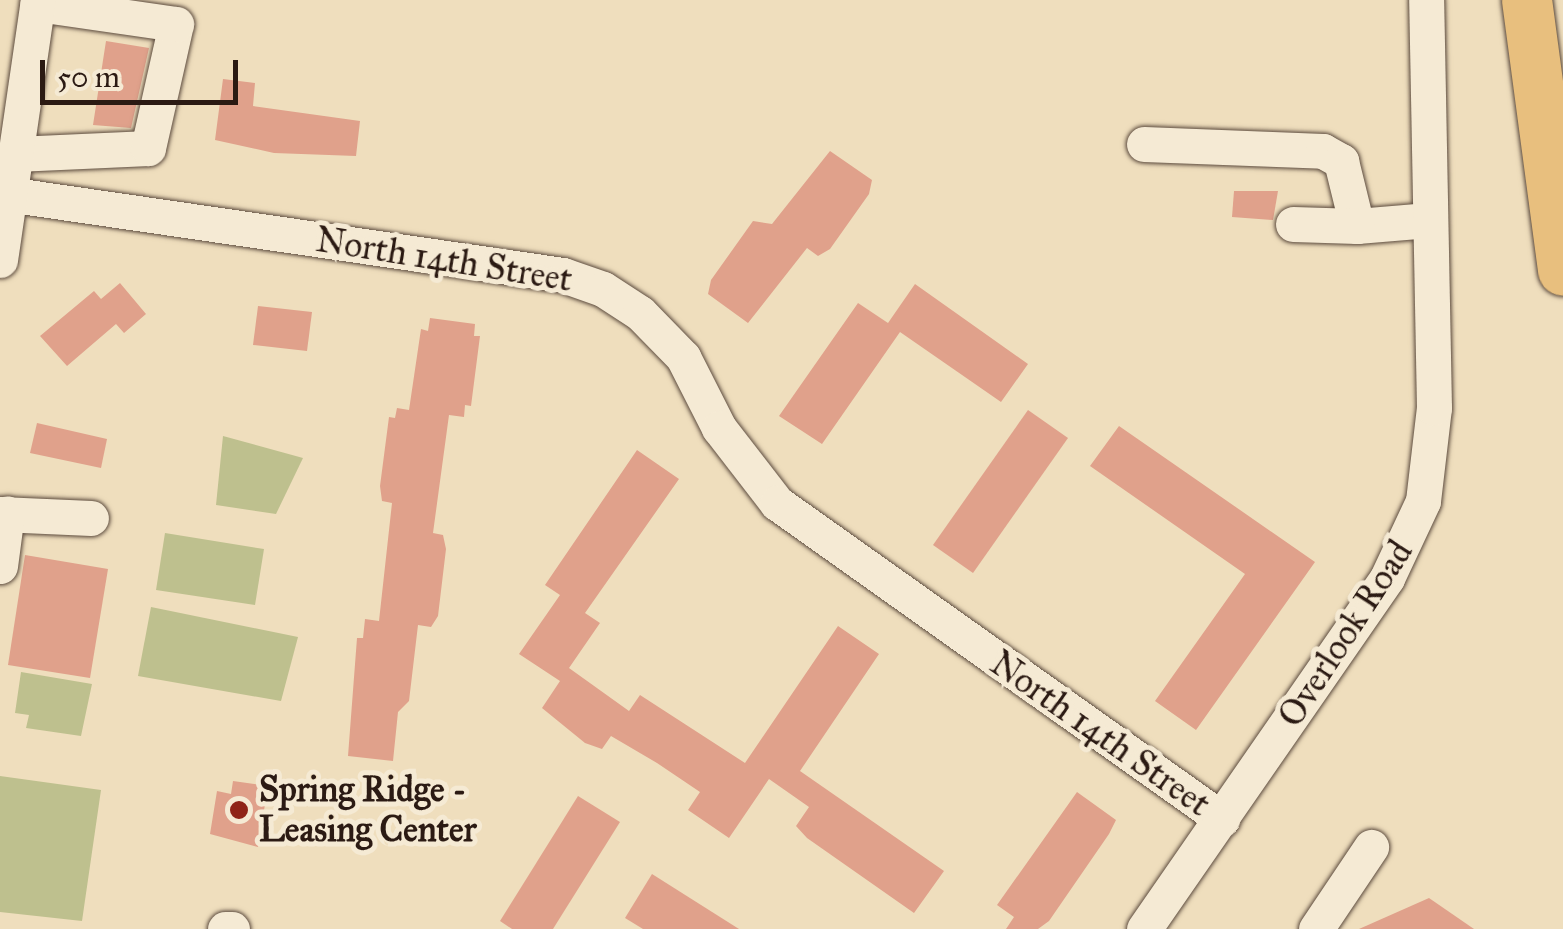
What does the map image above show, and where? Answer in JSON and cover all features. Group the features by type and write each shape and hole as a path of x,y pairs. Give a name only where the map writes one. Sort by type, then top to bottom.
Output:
{"highway":[{"path":"1527,0 1563,271"}],"street":[{"name":"Overlook Road","path":"1144,929 1222,819 1414,527 1433,440 1426,0"},
{"path":"0,260 5,193 16,154 37,2 176,24 148,148 16,154"},
{"path":"1144,144 1323,151 1341,161 1358,226"},
{"name":"North 14th Street","path":"5,193 563,275 603,289 660,330 683,358 728,442 776,503 1222,819"},
{"path":"1294,224 1358,226 1430,220"},
{"path":"0,566 4,514 91,518"},
{"path":"1316,929 1372,848"}],"green space":[{"path":"223,436 303,458 276,514 216,505"},
{"path":"165,533 264,549 255,605 156,590"},
{"path":"151,607 298,637 281,701 138,676"},
{"path":"21,672 92,684 81,736 26,728 29,715 15,713"},
{"path":"0,776 101,790 82,921 0,912"}],"building":[{"path":"106,41 149,48 131,128 93,125"},
{"path":"223,79 255,83 253,106 360,121 356,156 274,153 215,140"},
{"path":"830,151 872,180 869,194 830,249 818,256 807,248 748,323 708,294 711,280 753,221 772,224"},
{"path":"1234,191 1278,191 1273,220 1232,217"},
{"path":"120,283 146,314 124,333 116,324 67,366 40,336 94,291 101,299"},
{"path":"915,284 1028,364 1001,402 900,332 822,444 779,416 858,303 888,323"},
{"path":"258,306 312,312 307,351 253,345"},
{"path":"430,318 475,324 474,336 480,336 471,406 465,405 464,417 449,415 433,533 443,535 446,549 438,616 431,627 418,625 409,701 398,712 393,761 348,756 357,638 363,638 365,619 379,621 392,503 382,501 380,486 389,417 395,418 397,408 409,410 421,329 428,331"},
{"path":"1028,410 1068,438 973,573 933,545"},
{"path":"37,423 107,439 101,468 30,453"},
{"path":"1119,426 1315,562 1196,730 1155,701 1245,574 1090,466"},
{"path":"637,450 679,479 585,613 600,623 569,668 629,711 640,695 745,763 838,626 879,654 800,771 944,871 914,913 807,838 796,826 809,807 769,779 729,838 688,810 700,792 611,736 602,749 585,743 542,708 560,681 519,654 560,595 545,585"},
{"path":"25,555 108,569 90,678 8,665"},
{"name":"Spring Ridge - Leasing Center","path":"233,781 268,786 258,847 210,834 217,791 231,794"},
{"path":"1077,792 1116,820 1109,834 1049,921 1038,929 1006,929 1014,917 997,905"},
{"path":"578,796 620,822 553,929 512,929 500,921"},
{"path":"652,874 739,929 643,929 625,918"},
{"path":"1429,898 1474,929 1359,929"}],"place":[{"name":"Spring Ridge - Leasing Center","path":"239,810"}]}
